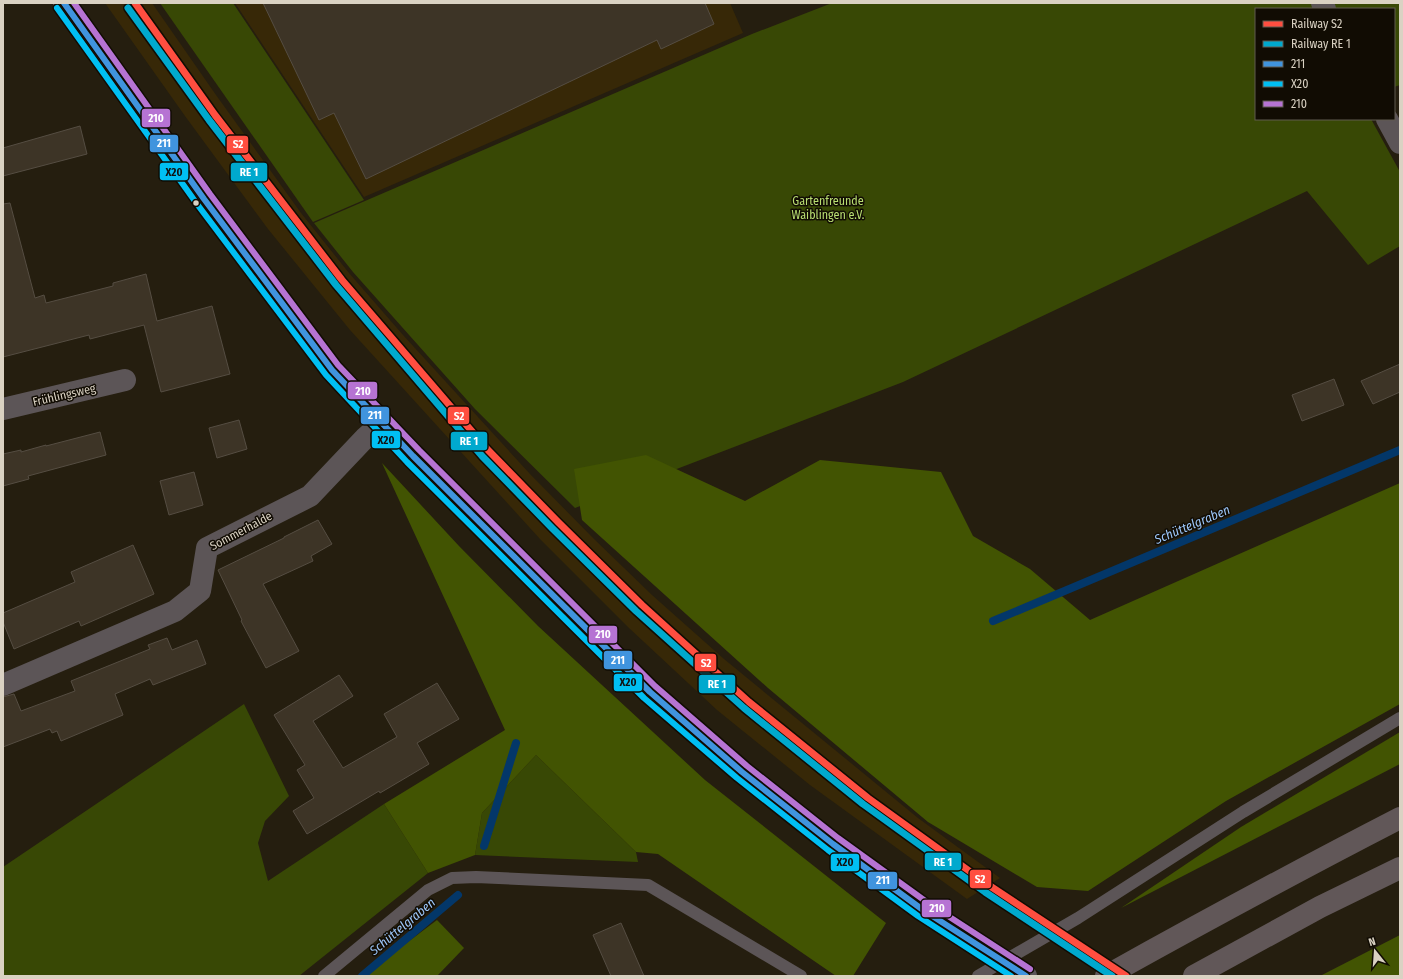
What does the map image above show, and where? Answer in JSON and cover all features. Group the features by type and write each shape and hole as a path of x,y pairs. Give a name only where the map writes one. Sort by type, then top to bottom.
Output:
{"highway":[{"path":"1106,976 1341,848 1400,818"},
{"path":"1194,976 1320,908 1400,868"}],"street":[{"path":"64,3 204,199 328,363 413,456 650,692 742,772 833,844 949,927 1026,976"},
{"path":"1388,120 1400,143"},
{"name":"Frühlingsweg","path":"3,409 125,380"},
{"name":"Sommerhalde","path":"3,685 176,610 200,591 207,548 310,496 365,438 382,423"}],"lane":[{"path":"978,976 1078,918 1243,812 1400,718"},
{"path":"324,976 428,890 452,878 476,877 648,885 801,976"}],"shaded area":[{"path":"105,3 152,3 301,213 349,273 403,335 530,474 594,539 652,595 724,659 918,818 1000,878 967,899 810,785 717,710 629,628 540,539 350,330 268,229 185,116"},
{"path":"235,3 730,3 743,33 364,197"}],"green space":[{"path":"160,3 233,3 364,200 313,222"},
{"name":"Gartenfreunde Waiblingen e.V.","path":"832,3 1400,3 1400,85 1395,87 1395,8 1255,8 1255,120 1372,120 1400,172 1400,246 1368,265 1307,191 903,382 575,508 475,409 353,272 314,223 752,34"},
{"path":"646,455 745,501 820,460 941,472 973,536 1030,569 1090,620 1400,483 1400,704 1226,801 1088,891 1037,887 928,822 768,688 582,520 574,469"},
{"path":"382,463 459,546 538,626 705,780 886,923 853,976 836,976 658,854 636,852 536,755 482,813 475,855 428,873 384,804 505,730"},
{"path":"244,704 289,796 265,821 258,843 268,881 384,804 428,873 299,976 3,976 3,867"},
{"path":"1400,732 1400,764 1121,908 1241,827"},
{"path":"536,755 636,852 638,862 475,855 482,813"},
{"path":"437,920 464,948 437,976 363,976"},
{"path":"1400,935 1400,976 1320,976"}],"building":[{"path":"263,3 705,3 714,24 661,49 657,40 366,179 334,113 319,120"},
{"path":"80,126 87,154 3,176 3,148"},
{"path":"10,203 35,298 44,295 46,303 113,286 113,283 146,274 157,321 212,306 230,374 161,392 144,325 90,339 89,335 3,357 3,204"},
{"path":"1400,364 1400,392 1373,404 1361,381"},
{"path":"1334,379 1344,405 1302,421 1292,395"},
{"path":"239,420 247,449 217,458 209,428"},
{"path":"100,432 106,455 28,476 29,479 3,486 3,454 21,450 21,452"},
{"path":"194,472 203,505 169,515 160,481"},
{"path":"318,520 332,544 311,556 313,561 263,584 299,651 266,668 241,621 242,620 218,570"},
{"path":"133,545 154,594 81,626 79,621 14,649 3,622 3,613 75,582 71,572"},
{"path":"167,638 172,650 197,640 206,664 153,685 150,679 115,694 123,715 61,741 57,731 52,733 50,729 3,747 3,697 14,694 21,711 75,691 71,681 150,649 148,645"},
{"path":"339,675 353,696 313,721 343,768 397,737 384,714 437,683 459,719 417,743 429,764 380,793 379,791 307,834 293,811 314,798 297,770 305,765 274,715"},
{"path":"621,923 644,976 611,976 593,935"}],"waterway":[{"name":"Schüttelgraben","path":"993,621 1400,450"},
{"path":"484,846 516,743"},
{"name":"Schüttelgraben","path":"362,976 458,895"}],"rail line":[{"name":"S2","path":"135,3 215,115 342,280 488,450 642,605 749,702 868,798 990,886 1126,976"}],"transit line":[{"name":"211","path":"64,3 204,199 332,370 413,456 650,692 742,772 833,844 923,910 1026,976"},
{"name":"210","path":"74,3 210,194 338,365 419,450 655,686 747,766 838,838 928,903 1030,969"},
{"name":"X20","path":"57,8 197,204 326,375 407,462 644,698 737,778 828,850 918,916 1011,976"},
{"path":"128,8 209,120 336,285 482,456 636,611 744,708 863,804 985,892 1112,976"}]}
